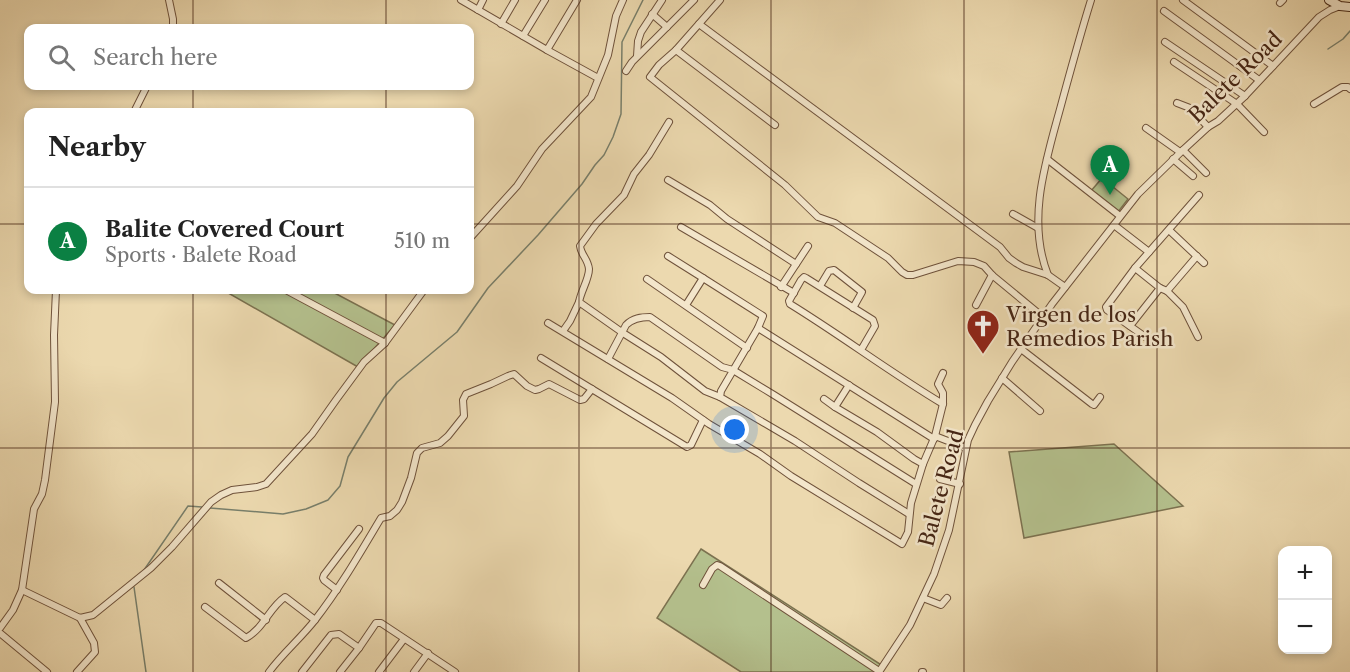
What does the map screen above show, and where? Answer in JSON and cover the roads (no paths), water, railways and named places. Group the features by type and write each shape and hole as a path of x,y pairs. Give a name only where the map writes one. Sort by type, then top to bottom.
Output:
{"main road":[{"path":"1329,0 1345,7"}],"street":[{"path":"169,0 173,24"},
{"path":"461,0 598,78"},
{"path":"478,10 483,0"},
{"path":"501,24 515,0"},
{"path":"523,36 545,0"},
{"path":"547,51 576,0"},
{"path":"474,234 517,186 542,149 591,97 608,55 616,16 623,0"},
{"path":"637,57 638,41 662,0"},
{"path":"626,71 694,0"},
{"path":"720,0 649,79 752,157 818,217 835,222 888,258 902,272 913,275 958,261 974,262 984,266 1043,317"},
{"path":"1048,275 1038,228 1040,195 1047,159 1091,0"},
{"path":"1183,0 1273,66"},
{"name":"Balete Road","path":"879,671 910,625 934,574 949,530 966,448 975,425 1002,378 1043,317 1138,194 1181,151 1237,104 1319,17 1330,10 1345,7"},
{"path":"1164,11 1259,80"},
{"path":"652,14 667,27"},
{"path":"699,24 1000,247 1009,258 1023,267 1048,275 1065,288"},
{"path":"1165,42 1245,96"},
{"path":"676,50 775,125"},
{"path":"1174,62 1237,104 1264,132"},
{"path":"1314,105 1342,87 1350,89"},
{"path":"136,108 145,90"},
{"path":"1177,103 1190,108 1208,127"},
{"path":"563,331 579,302 589,270 580,246 596,224 624,195 634,174 669,122"},
{"path":"1146,128 1181,151 1206,173"},
{"path":"1047,159 1120,216"},
{"path":"1173,159 1193,176"},
{"path":"668,180 710,205 727,219 796,264"},
{"path":"1154,343 1106,308 1135,268 1199,195"},
{"path":"1014,214 1038,228"},
{"path":"1114,225 1149,252"},
{"path":"681,227 794,293"},
{"path":"1169,230 1204,263"},
{"path":"781,287 808,246"},
{"path":"668,256 763,316 747,348 721,390 720,397"},
{"path":"1130,326 1197,256"},
{"path":"1135,268 1183,307 1198,337"},
{"path":"820,286 830,271 834,270 862,292 853,308"},
{"path":"976,305 992,275"},
{"path":"861,350 874,326 873,320 832,296 820,286 804,277 801,279 789,301 790,304 943,404"},
{"path":"686,305 703,278"},
{"path":"647,279 747,348"},
{"path":"0,628 14,610 22,590 34,509 42,494 45,480 55,402 56,294"},
{"path":"293,294 385,343"},
{"path":"80,618 93,615 151,568 211,502 232,490 266,484 312,434 364,362 385,343 421,294"},
{"path":"579,302 661,357 705,391 720,397 795,441 909,514"},
{"path":"608,359 626,325 641,317 650,317 722,367 733,370 916,484"},
{"path":"548,323 672,398 797,480 902,544 908,532 909,514 916,484 935,437 943,404 943,393 938,384 943,373"},
{"path":"758,328 935,437 966,448"},
{"path":"1021,349 1092,404 1094,405 1100,397"},
{"path":"541,358 687,447 691,445 703,420"},
{"path":"269,672 315,620 337,590 381,518 390,516 397,510 411,478 417,453 431,444 440,443 464,416 466,394 514,374 531,388 539,389 549,384 580,400 584,399 592,389"},
{"path":"1002,378 1040,411"},
{"path":"835,407 849,385"},
{"path":"824,399 923,464"},
{"path":"940,479 960,484"},
{"path":"337,590 323,578 359,529"},
{"path":"703,585 712,569 720,566 879,671"},
{"path":"219,583 266,620"},
{"path":"22,590 80,618 94,643 95,652 77,672"},
{"path":"205,607 246,638 262,625 285,597 315,620"},
{"path":"923,598 941,605 947,598"},
{"path":"340,672 378,622 428,653 451,671"},
{"path":"0,633 47,672"},
{"path":"302,672 331,635 339,634 359,648"},
{"path":"379,672 404,639"},
{"path":"414,672 428,653"}],"waterway":[{"path":"210,508 283,514 306,509 328,500 340,486 348,457 384,398 397,382 457,332 488,288 538,235 604,155 621,114 622,42 643,0"},
{"path":"1328,49 1350,31"},
{"path":"144,570 188,506 202,507"},
{"path":"134,587 146,672"}],"place":[{"name":"Balite Covered Court","path":"1110,195"},
{"name":"Virgen de los Remedios Parish","path":"983,355"}]}
